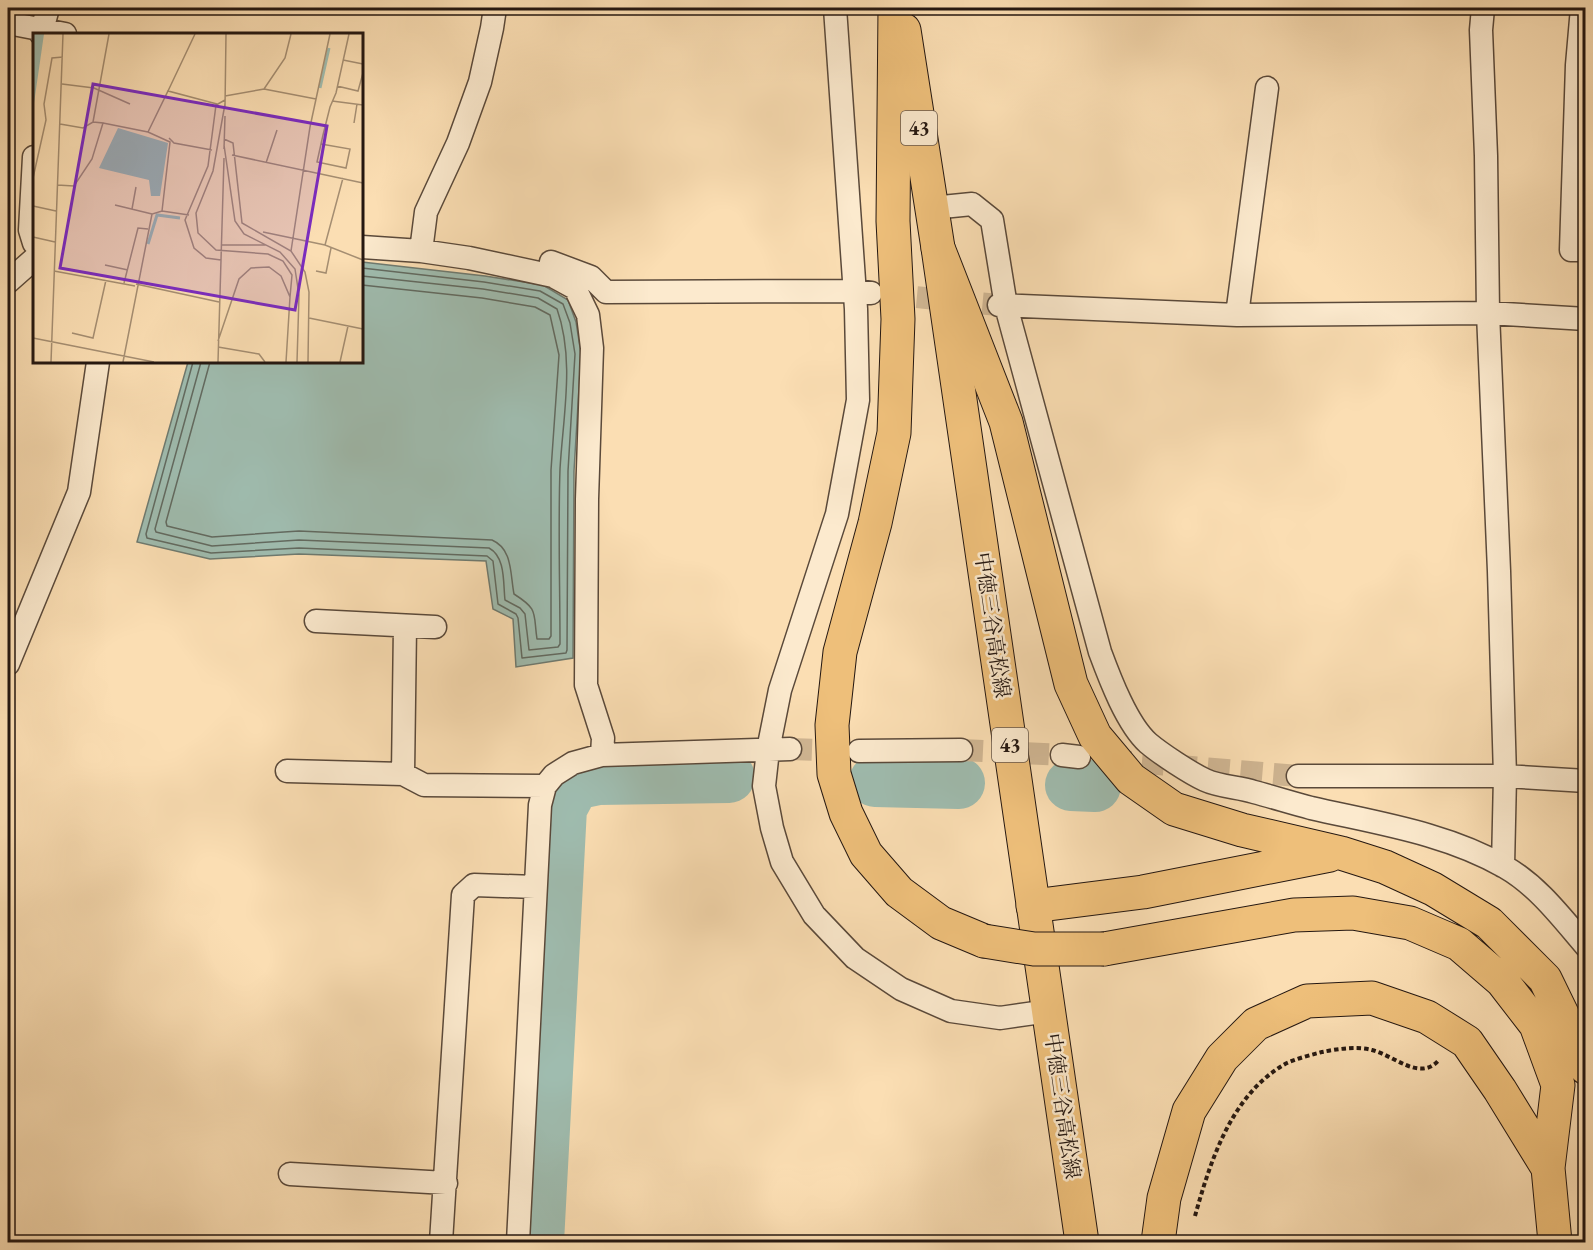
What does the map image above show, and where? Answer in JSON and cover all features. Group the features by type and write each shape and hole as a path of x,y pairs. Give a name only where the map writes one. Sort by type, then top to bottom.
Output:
{"main road":[{"path":"895,8 893,221 898,319 894,433 875,523 840,652 832,725 834,774 846,813 866,854 899,892 941,923 984,941 1034,950 1104,949 1294,915 1353,913 1410,923 1459,944 1502,981 1536,1025 1558,1085 1548,1168 1555,1242"},
{"name":"中徳三谷高松線","path":"901,8 1082,1242"},
{"path":"938,248 1006,422 1071,684 1095,736 1131,779 1174,809 1242,830 1341,853 1385,867 1433,889 1489,923 1545,979 1583,1057 1586,1068"},
{"path":"1033,906 1143,892 1341,853"},
{"path":"1158,1242 1164,1198 1189,1111 1194,1102 1222,1058 1256,1024 1307,1001 1372,998 1427,1017 1467,1042 1500,1090 1548,1168"}],"street":[{"path":"421,251 426,212 458,143 480,82 495,8"},
{"path":"836,8 863,292 858,400 837,514 780,690 779,749 764,786 772,828 782,862 814,915 855,958 901,989 951,1011 1000,1018 1049,1011"},
{"path":"1483,8 1481,30 1486,156 1488,313 1500,571 1505,776 1503,866"},
{"path":"1582,8 1577,65 1581,129 1571,250 1586,250"},
{"path":"8,23 44,24 63,33"},
{"path":"1237,315 1267,88"},
{"path":"33,175 30,230 33,240"},
{"path":"932,208 972,204 992,220 1003,306 1100,652 1114,690 1126,713 1147,742 1207,781 1397,826 1462,847 1503,866 1538,891 1586,946"},
{"path":"363,247 421,251 469,258 553,276 574,288 588,315 592,348 586,499 586,685 603,738 602,755"},
{"path":"469,258 512,255 539,258 591,277 606,292 863,292"},
{"path":"8,282 33,260"},
{"path":"1003,306 1237,315 1488,313 1586,319"},
{"path":"8,664 80,492 98,363"},
{"path":"316,621 435,627"},
{"path":"402,774 405,626"},
{"path":"518,1242 535,887 540,805 545,786 554,775 573,764 602,755 779,749"},
{"path":"859,752 961,750"},
{"path":"287,771 402,774 424,785 545,786"},
{"path":"1298,777 1505,776 1586,781"},
{"path":"441,1242 463,895 474,885 535,887"},
{"path":"290,1174 446,1183"}],"path":[{"path":"1194,1220 1216,1151 1235,1115 1249,1094 1287,1063 1330,1051 1370,1049 1412,1068 1422,1070 1432,1067 1442,1057"}],"water":[{"path":"363,262 543,285 568,300 576,322 581,354 574,471 573,658 516,667 513,619 493,609 486,561 299,554 210,559 137,542 188,363 363,363"}],"waterway":[{"path":"538,1242 561,808 574,784 598,779 729,777"},
{"path":"875,781 959,783"},
{"path":"1071,785 1095,786"}],"tunnel":[{"path":"884,294 999,305"},
{"path":"790,749 846,751"},
{"path":"961,750 1062,755"},
{"path":"1109,760 1298,776"}]}
